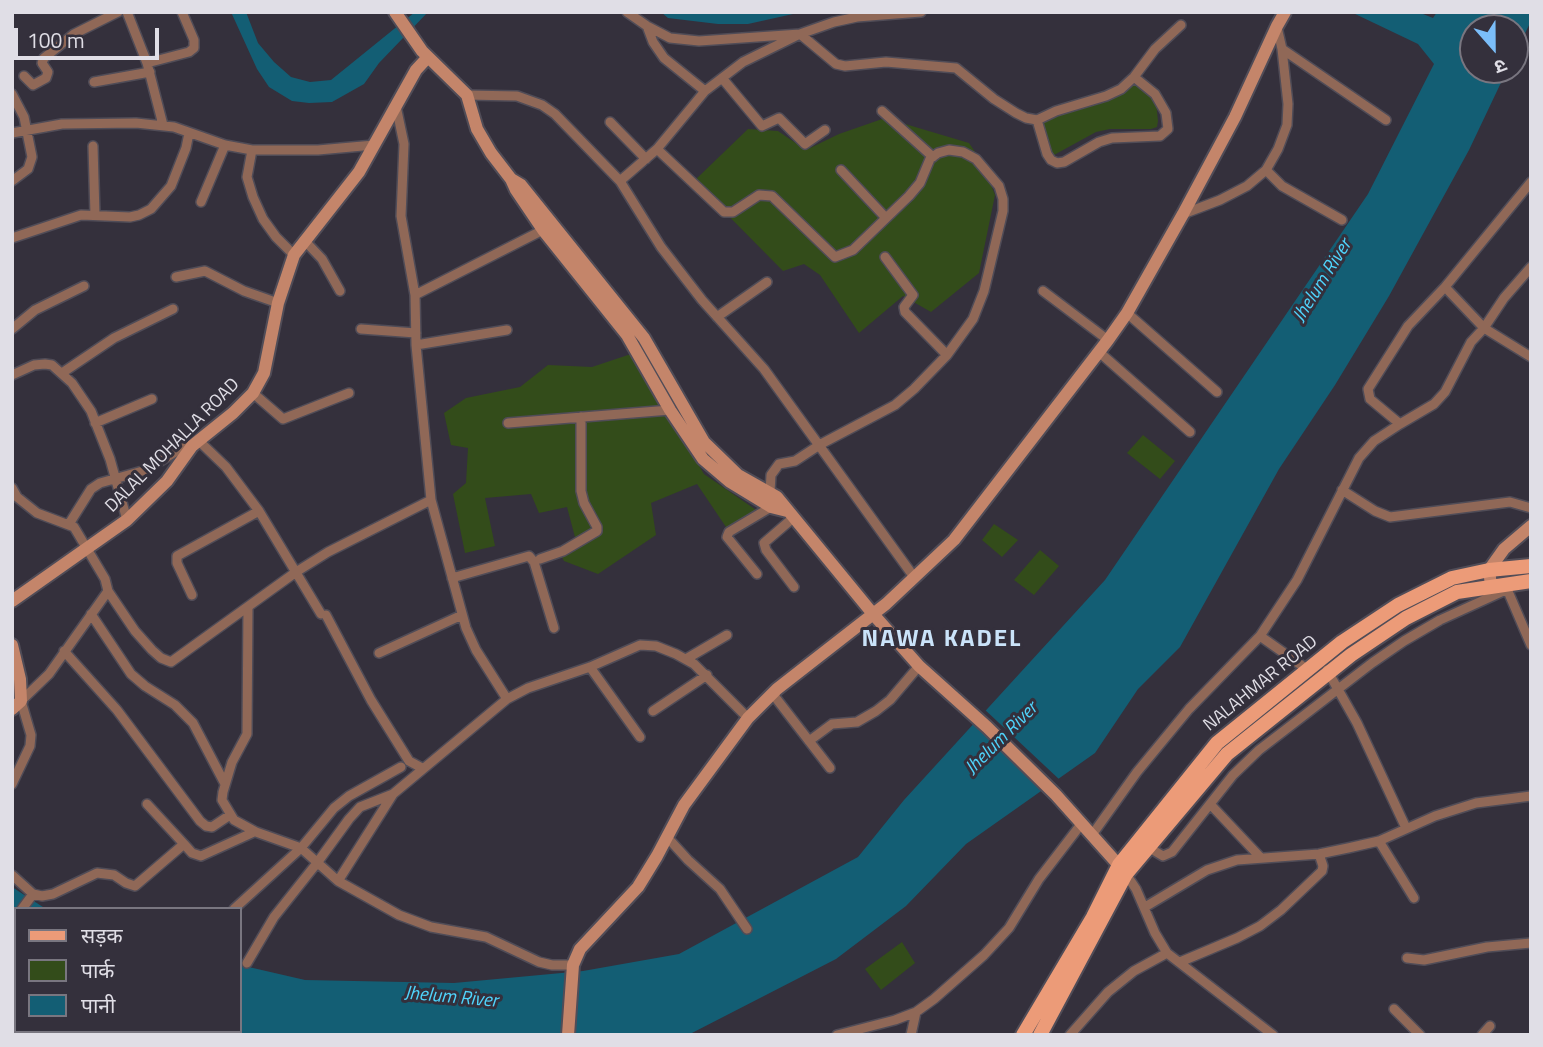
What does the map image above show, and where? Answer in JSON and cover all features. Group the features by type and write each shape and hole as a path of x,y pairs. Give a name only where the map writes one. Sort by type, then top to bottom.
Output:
{"main road":[{"name":"NALAHMAR ROAD","path":"1040,1035 1122,869 1148,847 1227,754 1351,654 1406,618 1490,578 1531,566"},
{"name":"NALAHMAR ROAD","path":"1023,1035 1122,869 1217,743 1322,659 1398,605 1452,578 1526,582"}],"street":[{"path":"24,76 33,85 46,78 48,72 42,63 44,58 74,34 118,12"},
{"path":"127,12 149,68 163,125"},
{"path":"94,82 149,68 194,48 194,40 181,12"},
{"path":"627,12 670,38 699,41 800,34 836,64 845,66 886,62 956,68 994,99 1026,118 1037,120 1121,89 1134,77 1155,49 1181,25"},
{"path":"621,181 657,149 705,91 743,62 800,34 834,22 857,17 921,12"},
{"path":"568,1035 573,965 580,949 638,887 684,805 748,718 772,694 873,614 954,540 1127,313 1184,214 1235,117 1285,12"},
{"path":"396,15 425,54 467,95 477,130 491,153 543,230 627,335 670,410 703,459 730,482 771,507 790,514"},
{"path":"647,26 653,42 664,58 705,91"},
{"path":"1184,214 1220,201 1247,186 1266,170 1287,125 1288,104 1277,26"},
{"path":"1282,49 1386,120"},
{"name":"DALAL MOHALLA ROAD","path":"12,601 127,520 167,481 196,443 253,393 264,373 278,303 294,256 350,183 425,54"},
{"path":"1037,120 1048,154 1056,163 1064,162 1099,142 1112,138 1160,136 1168,129 1166,113 1155,94 1134,77"},
{"path":"722,78 762,125 779,118 805,144 825,130"},
{"path":"12,94 24,117 32,157 31,165 12,181"},
{"path":"467,95 517,96 542,105 555,114 621,181 661,247 764,369 821,444 851,491 914,577"},
{"path":"395,104 404,144 401,216 415,295 416,345 431,500 462,615 476,650 507,699"},
{"path":"882,111 933,157"},
{"path":"610,122 646,159"},
{"path":"12,133 62,124 163,125 225,145 252,149 318,150 374,145"},
{"path":"12,238 81,215 130,217 151,209 171,186 189,133"},
{"path":"201,202 225,145"},
{"path":"93,146 95,215"},
{"path":"252,149 247,177 253,197 263,219 294,256"},
{"path":"657,149 724,212 733,212 759,195 772,196 835,257 853,250 920,183 933,157 949,150 963,152 976,159 999,186 1003,211 984,291 973,319 947,355 895,405 821,444 795,461 779,464 771,475 770,492"},
{"path":"841,170 886,219"},
{"path":"1266,170 1288,190 1342,220"},
{"path":"511,179 521,185 644,338 704,442 738,475 770,492 919,666 987,727 1082,823 1122,869 1146,907 1155,933 1167,953 1273,1035"},
{"path":"1400,424 1370,399 1368,389 1408,326 1445,287 1531,182"},
{"path":"415,295 543,230"},
{"path":"304,240 322,259 340,291"},
{"path":"885,257 913,295 904,307 905,312 947,355"},
{"path":"1092,835 1137,772 1189,709 1259,636 1297,580 1359,458 1374,441 1434,404 1445,392 1471,342 1531,267"},
{"path":"176,277 205,271 244,291 278,303"},
{"path":"718,317 767,282"},
{"path":"12,329 35,310 84,285"},
{"path":"1445,287 1484,328 1531,357"},
{"path":"1043,291 1108,340"},
{"path":"62,373 114,338 173,309"},
{"path":"1127,313 1217,392"},
{"path":"361,329 416,333"},
{"path":"416,345 507,330"},
{"path":"1099,352 1190,432"},
{"path":"12,375 40,364 52,365 81,395 95,423 116,479 127,520"},
{"path":"253,393 284,419 349,393"},
{"path":"95,423 152,399"},
{"path":"508,423 670,410"},
{"path":"540,559 562,551 597,531 583,503 581,491 581,417"},
{"path":"69,524 91,489 100,483 146,470 181,448 196,443 226,467 259,511 409,761 422,768"},
{"path":"12,488 17,497 37,513 69,524 79,533 105,579 108,592 135,631 167,662 171,662 328,552 431,500"},
{"path":"1342,490 1375,511 1390,517 1510,502 1531,508"},
{"path":"757,574 727,537 730,532 771,507"},
{"path":"191,595 177,563 177,556 259,511"},
{"path":"790,514 764,543 766,550 794,587"},
{"path":"1490,578 1504,549 1531,526"},
{"path":"452,578 529,556 534,562 554,628"},
{"path":"1148,847 1158,855 1168,855 1233,775 1259,750 1404,641 1440,620 1526,582"},
{"path":"1507,589 1531,645"},
{"path":"17,705 49,674 108,592"},
{"path":"248,607 247,734 232,762 225,784 222,800 230,815 241,825 301,848 338,881 398,915 431,928 486,937 552,965 573,965"},
{"path":"91,614 131,674 175,705 193,723 225,784"},
{"path":"379,653 462,615"},
{"path":"686,659 727,635"},
{"path":"1259,636 1308,670"},
{"path":"12,645 20,679 17,705 31,735 30,746 12,784"},
{"path":"338,881 393,794 507,699 528,688 590,667 639,645 656,646 686,659 707,676 748,718"},
{"path":"64,651 117,710 200,821 212,827 230,815"},
{"path":"1322,659 1406,828"},
{"path":"809,741 832,724 857,722 876,711 890,700 919,666"},
{"path":"590,667 640,737"},
{"path":"653,711 707,676"},
{"path":"772,694 830,768"},
{"path":"236,907 301,848 334,808 349,796 401,767"},
{"path":"247,963 274,917 349,818 360,807 393,794"},
{"path":"1146,907 1207,870 1237,860 1319,854 1378,841 1476,803 1531,796"},
{"path":"1210,803 1261,858"},
{"path":"148,804 192,853 201,856 254,831"},
{"path":"837,1035 916,1012 984,956 1009,928 1039,879 1082,823"},
{"path":"667,837 720,889 747,929"},
{"path":"1378,841 1414,898"},
{"path":"12,875 31,896 53,894 97,873 114,875 130,886 135,886 184,844"},
{"path":"1180,962 1237,938 1282,910 1322,871 1319,854"},
{"path":"23,907 31,896"},
{"path":"1407,958 1424,960 1487,947 1531,943"},
{"path":"1070,1035 1108,992 1134,971 1167,953"},
{"path":"1394,1009 1420,1035"},
{"path":"911,1035 916,1012"},
{"path":"1482,1035 1490,1026"}],"green space":[{"path":"1135,80 1156,102 1157,127 1096,132 1054,155 1051,152 1039,120"},
{"path":"885,118 969,143 982,162 995,195 979,273 931,312 903,296 859,333 820,275 804,264 783,271 694,181 748,129 778,131 806,150 839,134"},
{"path":"631,354 704,474 762,514 728,530 697,484 651,503 656,535 598,574 564,561 559,551 576,541 567,507 539,513 531,494 485,498 495,546 465,553 453,494 466,483 468,448 451,445 444,413 466,398 520,387 548,365 592,367"},
{"path":"1143,435 1175,461 1160,479 1127,453"},
{"path":"994,524 1018,540 1002,557 982,540"},
{"path":"1040,550 1059,566 1034,595 1014,580"},
{"path":"902,942 915,963 881,990 865,969"}],"water":[{"path":"231,12 246,12 258,43 274,62 291,77 310,82 331,80 415,12 428,12 379,63 364,84 332,102 309,103 292,101 269,87 257,69"},
{"path":"661,12 802,12 748,24 718,24 668,18"},
{"name":"Jhelum River","path":"1351,12 1418,12 1433,18 1437,12 1531,12 1529,25 1529,14 1459,14 1459,84 1500,84 1469,150 1389,296 1335,385 1279,469 1180,647 1138,689 1095,753 966,844 906,906 836,959 688,1035 194,1033 242,1033 242,965 305,980 454,983 583,971 679,954 858,857 904,800 1105,580 1368,194 1434,64 1418,44"},
{"path":"12,887 43,907 14,907 12,992"}],"pier":[{"path":"982,707 1061,781 1045,793 970,720"}],"district":[{"name":"NAWA KADEL","path":"942,640"}]}
